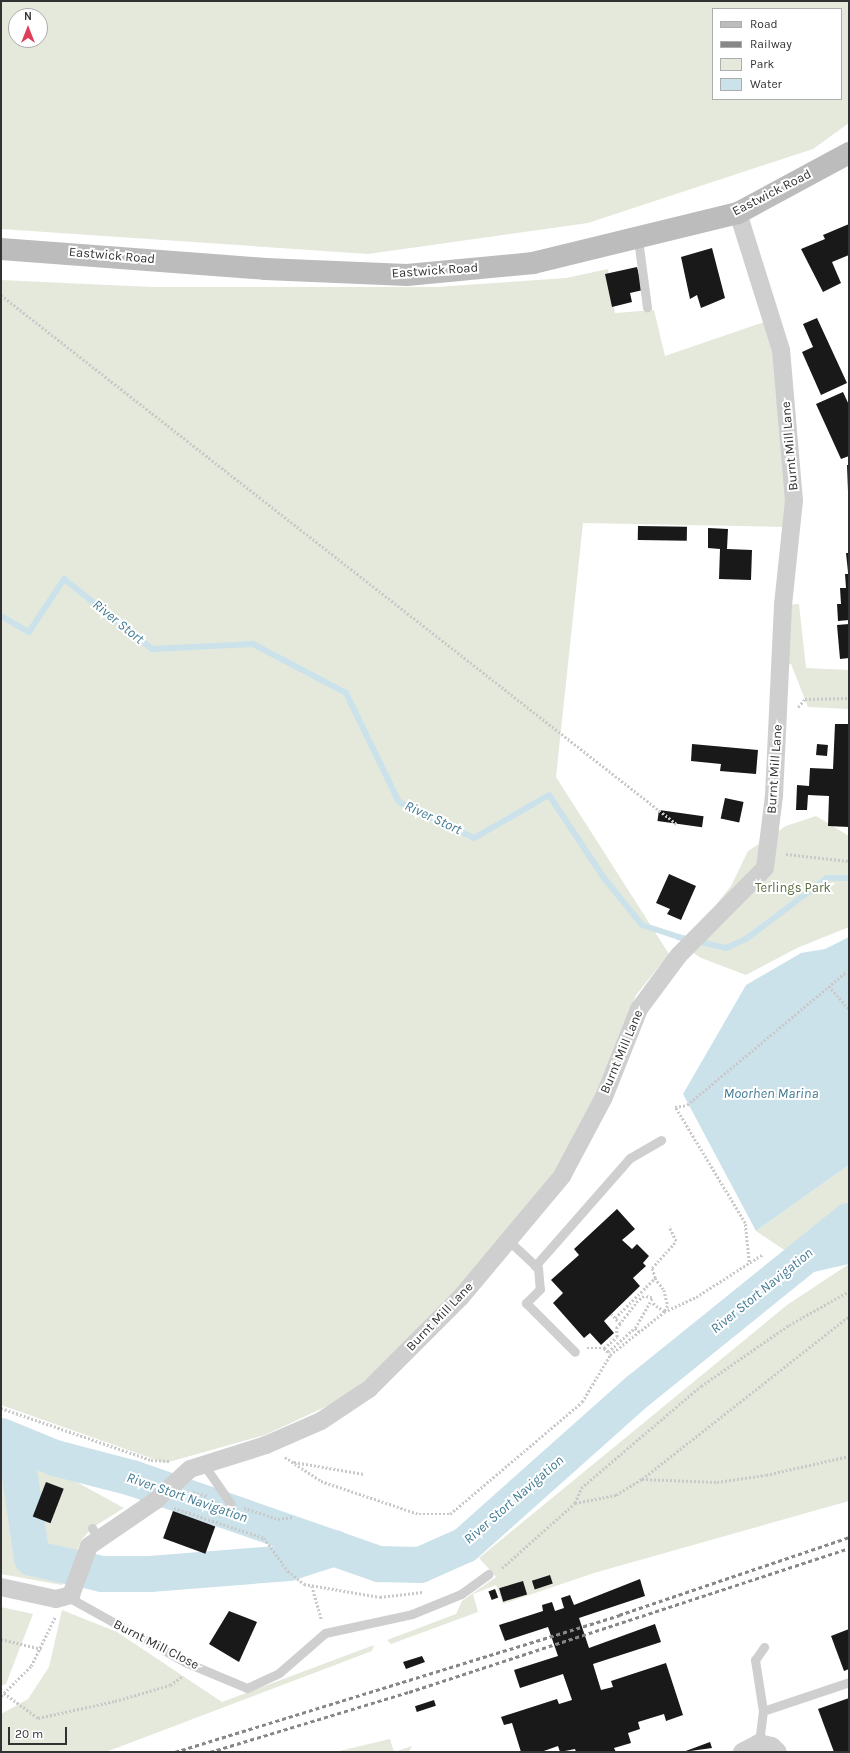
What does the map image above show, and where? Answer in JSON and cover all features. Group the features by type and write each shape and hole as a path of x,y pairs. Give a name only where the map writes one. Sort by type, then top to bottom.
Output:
{"street":[{"name":"Eastwick Road","path":"1,249 265,269 407,275 532,263 638,239 738,213 849,153"},
{"name":"Burnt Mill Lane","path":"68,1595 85,1551 96,1533 155,1502 190,1464 266,1445 321,1421 369,1389 510,1242 562,1176 604,1096 639,1009 679,955 765,868 776,772 783,605 794,501 781,350 738,213"},
{"path":"1,1587 68,1595"},
{"path":"742,1752 759,1743 778,1752"}],"lane":[{"path":"638,239 647,307"},
{"path":"535,1266 630,1158 661,1140"},
{"path":"510,1242 535,1266 540,1289 526,1303 575,1352"},
{"path":"190,1464 231,1504"},
{"path":"325,1633 412,1614 461,1594 489,1574"},
{"name":"Burnt Mill Close","path":"68,1595 196,1666 247,1688 279,1673 325,1633"},
{"path":"759,1743 763,1711 755,1660 764,1647"},
{"path":"763,1711 849,1682"}],"path":[{"path":"1,294 678,825"},
{"path":"805,699 849,698"},
{"path":"767,851 849,861"},
{"path":"749,1262 745,1223 675,1108 687,1105 846,972"},
{"path":"829,986 849,1008"},
{"path":"664,1312 668,1301 655,1278 652,1268 676,1241 669,1227"},
{"path":"266,1445 321,1481 411,1512 450,1514 582,1402 610,1355 641,1333 664,1312 696,1297 762,1254"},
{"path":"615,1318 655,1278"},
{"path":"489,1574 502,1568 575,1503 581,1488 701,1386 789,1325 849,1291"},
{"path":"575,1352 604,1348 618,1337 616,1328 644,1296 652,1298 652,1303 664,1312"},
{"path":"608,1352 635,1328 652,1303"},
{"path":"611,1314 620,1324"},
{"path":"575,1503 616,1494 642,1479 849,1316"},
{"path":"635,1328 641,1333"},
{"path":"604,1348 610,1355"},
{"path":"1,1408 151,1460 190,1464"},
{"path":"642,1479 717,1482 766,1475 849,1456"},
{"path":"292,1462 364,1474"},
{"path":"176,1509 264,1538 298,1582 312,1586 380,1597 428,1591"},
{"path":"312,1586 325,1633"},
{"path":"1,1696 32,1666 42,1649 68,1595"},
{"path":"1,1639 42,1649"},
{"path":"4,1693 38,1718 170,1685 196,1666"}],"green space":[{"path":"1,1 849,1 849,123 813,149 588,223 368,254 1,229"},
{"path":"608,269 615,313 654,310 665,356 773,319 792,527 583,523 556,777 669,954 636,995 583,1132 529,1209 440,1313 391,1360 338,1401 265,1435 165,1463 1,1405 1,280 152,287 436,287 566,278"},
{"path":"799,604 806,668 849,670 849,709 808,707 791,664 776,663 783,605"},
{"name":"Terlings Park","path":"816,816 849,836 849,927 797,948 746,975 701,958 683,946 731,886 748,851 786,826"},
{"path":"849,1165 849,1214 796,1258 756,1231"},
{"path":"849,1264 849,1501 594,1573 503,1604 496,1585 473,1594 478,1612 391,1644 387,1640 456,1614 462,1601 496,1577 479,1558 787,1305"},
{"path":"1,1455 73,1480 124,1508 92,1528 82,1539 62,1585 1,1574"},
{"path":"1,1607 33,1614 6,1684 1,1686"},
{"path":"62,1610 117,1632 222,1702 374,1645 372,1651 106,1752 1,1752 1,1714 28,1699 49,1667"},
{"path":"390,1739 394,1752 335,1752"},
{"path":"412,1746 409,1752 394,1752"}],"water":[{"name":"Moorhen Marina","path":"849,937 849,1165 756,1231 683,1094 746,985 801,953 825,949"},
{"path":"849,1214 849,1264 796,1276 781,1275 803,1250"},
{"path":"189,1494 278,1523 278,1528 276,1531 186,1500"}],"building":[{"path":"849,224 849,255 832,262 841,283 823,292 801,249 825,239 823,235"},
{"path":"712,248 725,298 701,308 697,295 690,299 681,257"},
{"path":"637,267 643,290 630,293 632,302 612,307 605,274"},
{"path":"817,318 847,383 821,395 802,352 813,347 803,324"},
{"path":"843,392 849,405 849,456 841,459 816,404"},
{"path":"847,465 849,465 848,491"},
{"path":"638,526 687,527 687,541 638,540"},
{"path":"708,528 728,529 727,549 752,550 751,580 719,579 720,549 708,548"},
{"path":"846,553 849,553 849,572 848,572"},
{"path":"845,574 849,574 849,620 838,621 837,604 841,604 840,588 846,588"},
{"path":"849,624 849,658 840,659 837,625"},
{"path":"835,724 849,724 849,827 828,826 829,796 808,795 807,810 796,810 797,785 809,786 810,768 833,769"},
{"path":"692,744 758,750 756,774 720,771 721,764 691,761"},
{"path":"817,744 828,745 827,756 816,755"},
{"path":"725,798 744,802 739,822 721,819"},
{"path":"659,810 704,816 702,827 657,821"},
{"path":"669,874 696,886 681,920 667,914 670,909 656,903"},
{"path":"617,1209 635,1229 622,1240 632,1249 637,1244 649,1256 643,1263 646,1266 633,1278 640,1286 604,1321 614,1333 601,1345 590,1333 584,1338 553,1303 563,1293 551,1280 579,1255 574,1249"},
{"path":"46,1482 64,1489 50,1523 33,1517"},
{"path":"173,1511 215,1526 205,1554 163,1538"},
{"path":"550,1575 553,1584 535,1589 532,1581"},
{"path":"640,1579 645,1596 579,1618 589,1648 655,1624 661,1642 593,1664 601,1690 613,1687 611,1681 666,1663 683,1715 666,1721 664,1714 638,1722 640,1729 628,1733 631,1743 614,1748 616,1752 576,1752 575,1749 560,1752 558,1746 541,1752 521,1752 512,1723 504,1725 501,1717 557,1699 559,1704 572,1700 563,1674 520,1688 514,1670 558,1656 548,1627 505,1641 499,1625 543,1611 542,1605 552,1602 555,1611 564,1608 561,1598 570,1595 574,1605"},
{"path":"523,1581 527,1594 503,1602 499,1588"},
{"path":"495,1589 498,1597 492,1600 488,1592"},
{"path":"229,1611 257,1622 239,1662 209,1644"},
{"path":"849,1629 849,1669 844,1671 831,1636"},
{"path":"422,1656 425,1662 406,1669 403,1662"},
{"path":"849,1698 849,1752 834,1752 818,1709"},
{"path":"434,1700 436,1706 417,1712 415,1706"},
{"path":"710,1742 712,1748 683,1752"}],"waterway":[{"name":"River Stort","path":"1,616 29,632 64,579 152,649 253,644 346,693 399,802 474,838 549,795 604,878 642,925 678,937 726,948 746,939 827,878 849,878"},
{"name":"River Stort Navigation","path":"1,1436 55,1458 132,1478 379,1564 420,1565 465,1545 638,1391 849,1221"},
{"path":"15,1442 32,1558 102,1574 150,1574 289,1563 335,1548"}],"railway":[{"path":"175,1752 619,1615 849,1537"},
{"path":"210,1752 409,1692 849,1548"}]}
